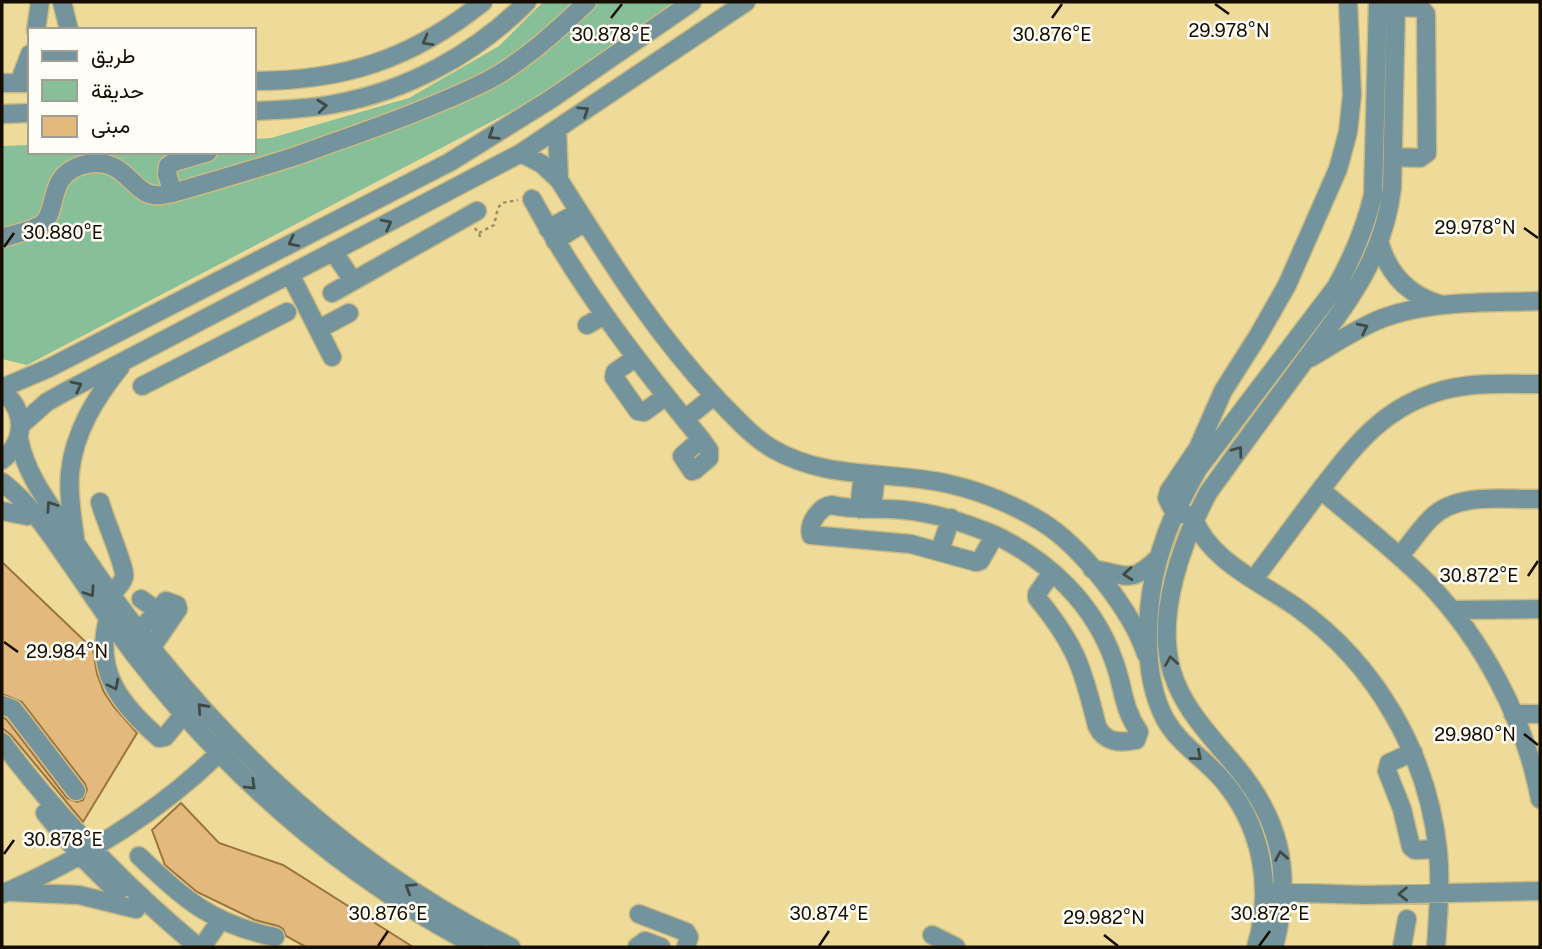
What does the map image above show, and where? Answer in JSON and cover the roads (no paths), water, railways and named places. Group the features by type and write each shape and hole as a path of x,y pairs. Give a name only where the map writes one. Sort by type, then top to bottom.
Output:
{"street":[{"path":"36,28 40,2"},
{"path":"62,2 68,28"},
{"path":"256,81 310,79 381,62 424,43 482,2"},
{"path":"256,111 333,105 382,93 428,74 471,48 527,2"},
{"path":"2,238 41,225 49,215 53,192 61,180 72,170 85,164 100,163 114,167 127,174 147,194 158,196 173,193 256,160 396,120 489,80 535,47 587,2"},
{"path":"478,947 416,913 348,867 284,816 225,747 106,589 34,482 24,461 18,410 2,389 49,368 450,162 551,99 692,2"},
{"path":"2,460 13,450 20,432 47,402 521,153 746,2"},
{"path":"1348,2 1352,95 1348,132 1338,169 1287,285 1223,391 1198,448 1169,491 1168,502 1177,511 1194,518 1203,538 1219,554 1298,608 1344,648 1368,675 1395,715 1413,752 1430,805 1437,849 1439,893 1436,947"},
{"path":"1150,664 1151,596 1159,557 1177,511 1198,469 1336,287 1353,257 1366,225 1373,195 1378,2"},
{"path":"1256,947 1263,917 1283,863 1270,818 1246,778 1194,716 1173,674 1168,615 1172,585 1194,518 1208,493 1342,312 1380,244 1390,213 1396,5 1421,8 1426,14 1427,153 1420,159 1393,157"},
{"path":"17,83 28,58"},
{"path":"2,114 28,113"},
{"path":"556,129 559,180"},
{"path":"521,153 542,164 559,180 647,317 711,392 753,435 771,449 803,464 837,472 948,484 997,500 1043,523 1093,569 1129,617 1144,645 1156,695 1172,731 1221,778 1247,815 1274,892 1274,947"},
{"path":"173,193 167,170 170,163 201,154"},
{"path":"532,199 603,316 701,439"},
{"path":"332,293 477,211"},
{"path":"552,235 582,217"},
{"path":"1380,244 1388,265 1402,283 1420,297 1441,305"},
{"path":"338,248 358,279"},
{"path":"290,274 332,357"},
{"path":"1304,361 1357,330 1410,310 1441,305 1540,301"},
{"path":"142,386 287,312"},
{"path":"319,329 349,313"},
{"path":"214,315 230,342"},
{"path":"587,325 603,316"},
{"path":"635,358 615,372 614,377 636,408 644,412 666,396"},
{"path":"75,541 70,495 73,455 88,415 125,361"},
{"path":"1254,579 1364,436 1402,407 1423,397 1458,387 1540,384"},
{"path":"682,416 711,392"},
{"path":"865,509 869,475"},
{"path":"2,482 36,514 108,620 184,714 359,853 449,913 512,947"},
{"path":"1321,490 1400,556 1452,610 1476,643 1513,714 1527,751 1540,799"},
{"path":"1400,556 1431,518 1456,503 1470,500 1540,499"},
{"path":"100,502 124,577 106,589"},
{"path":"995,535 978,562 940,550 896,542 813,536 810,532 820,510 826,506 921,512 951,519 995,535 1025,551 1052,572 1080,600 1103,636 1115,665 1126,711 1139,732 1139,736 1132,741 1111,740 1100,733 1079,662 1065,634 1037,598 1052,572"},
{"path":"2,511 27,516 36,514"},
{"path":"940,550 951,519"},
{"path":"1183,548 1200,548 1219,554"},
{"path":"1093,569 1129,576 1142,572 1159,557"},
{"path":"141,599 158,611"},
{"path":"136,628 146,624 167,600 178,607 152,647"},
{"path":"1452,610 1540,609"},
{"path":"1103,636 1129,617"},
{"path":"108,620 104,657 108,673 123,701 159,738 165,737 184,714"},
{"path":"2,705 13,709 76,791"},
{"path":"1513,714 1540,714"},
{"path":"2,742 86,852 200,947 220,921"},
{"path":"5,893 86,852 155,808 225,747"},
{"path":"1413,752 1390,763 1387,771 1402,809 1411,847 1415,850 1437,849"},
{"path":"2,758 136,909 180,947"},
{"path":"139,856 181,895 220,921 275,937"},
{"path":"60,866 60,892"},
{"path":"1274,892 1366,895 1540,891"},
{"path":"5,893 60,892 99,898 136,909"},
{"path":"639,914 686,932 689,937 686,947"},
{"path":"1402,947 1407,919"},
{"path":"932,935 956,947"},
{"path":"637,947 645,941 661,947"}]}
